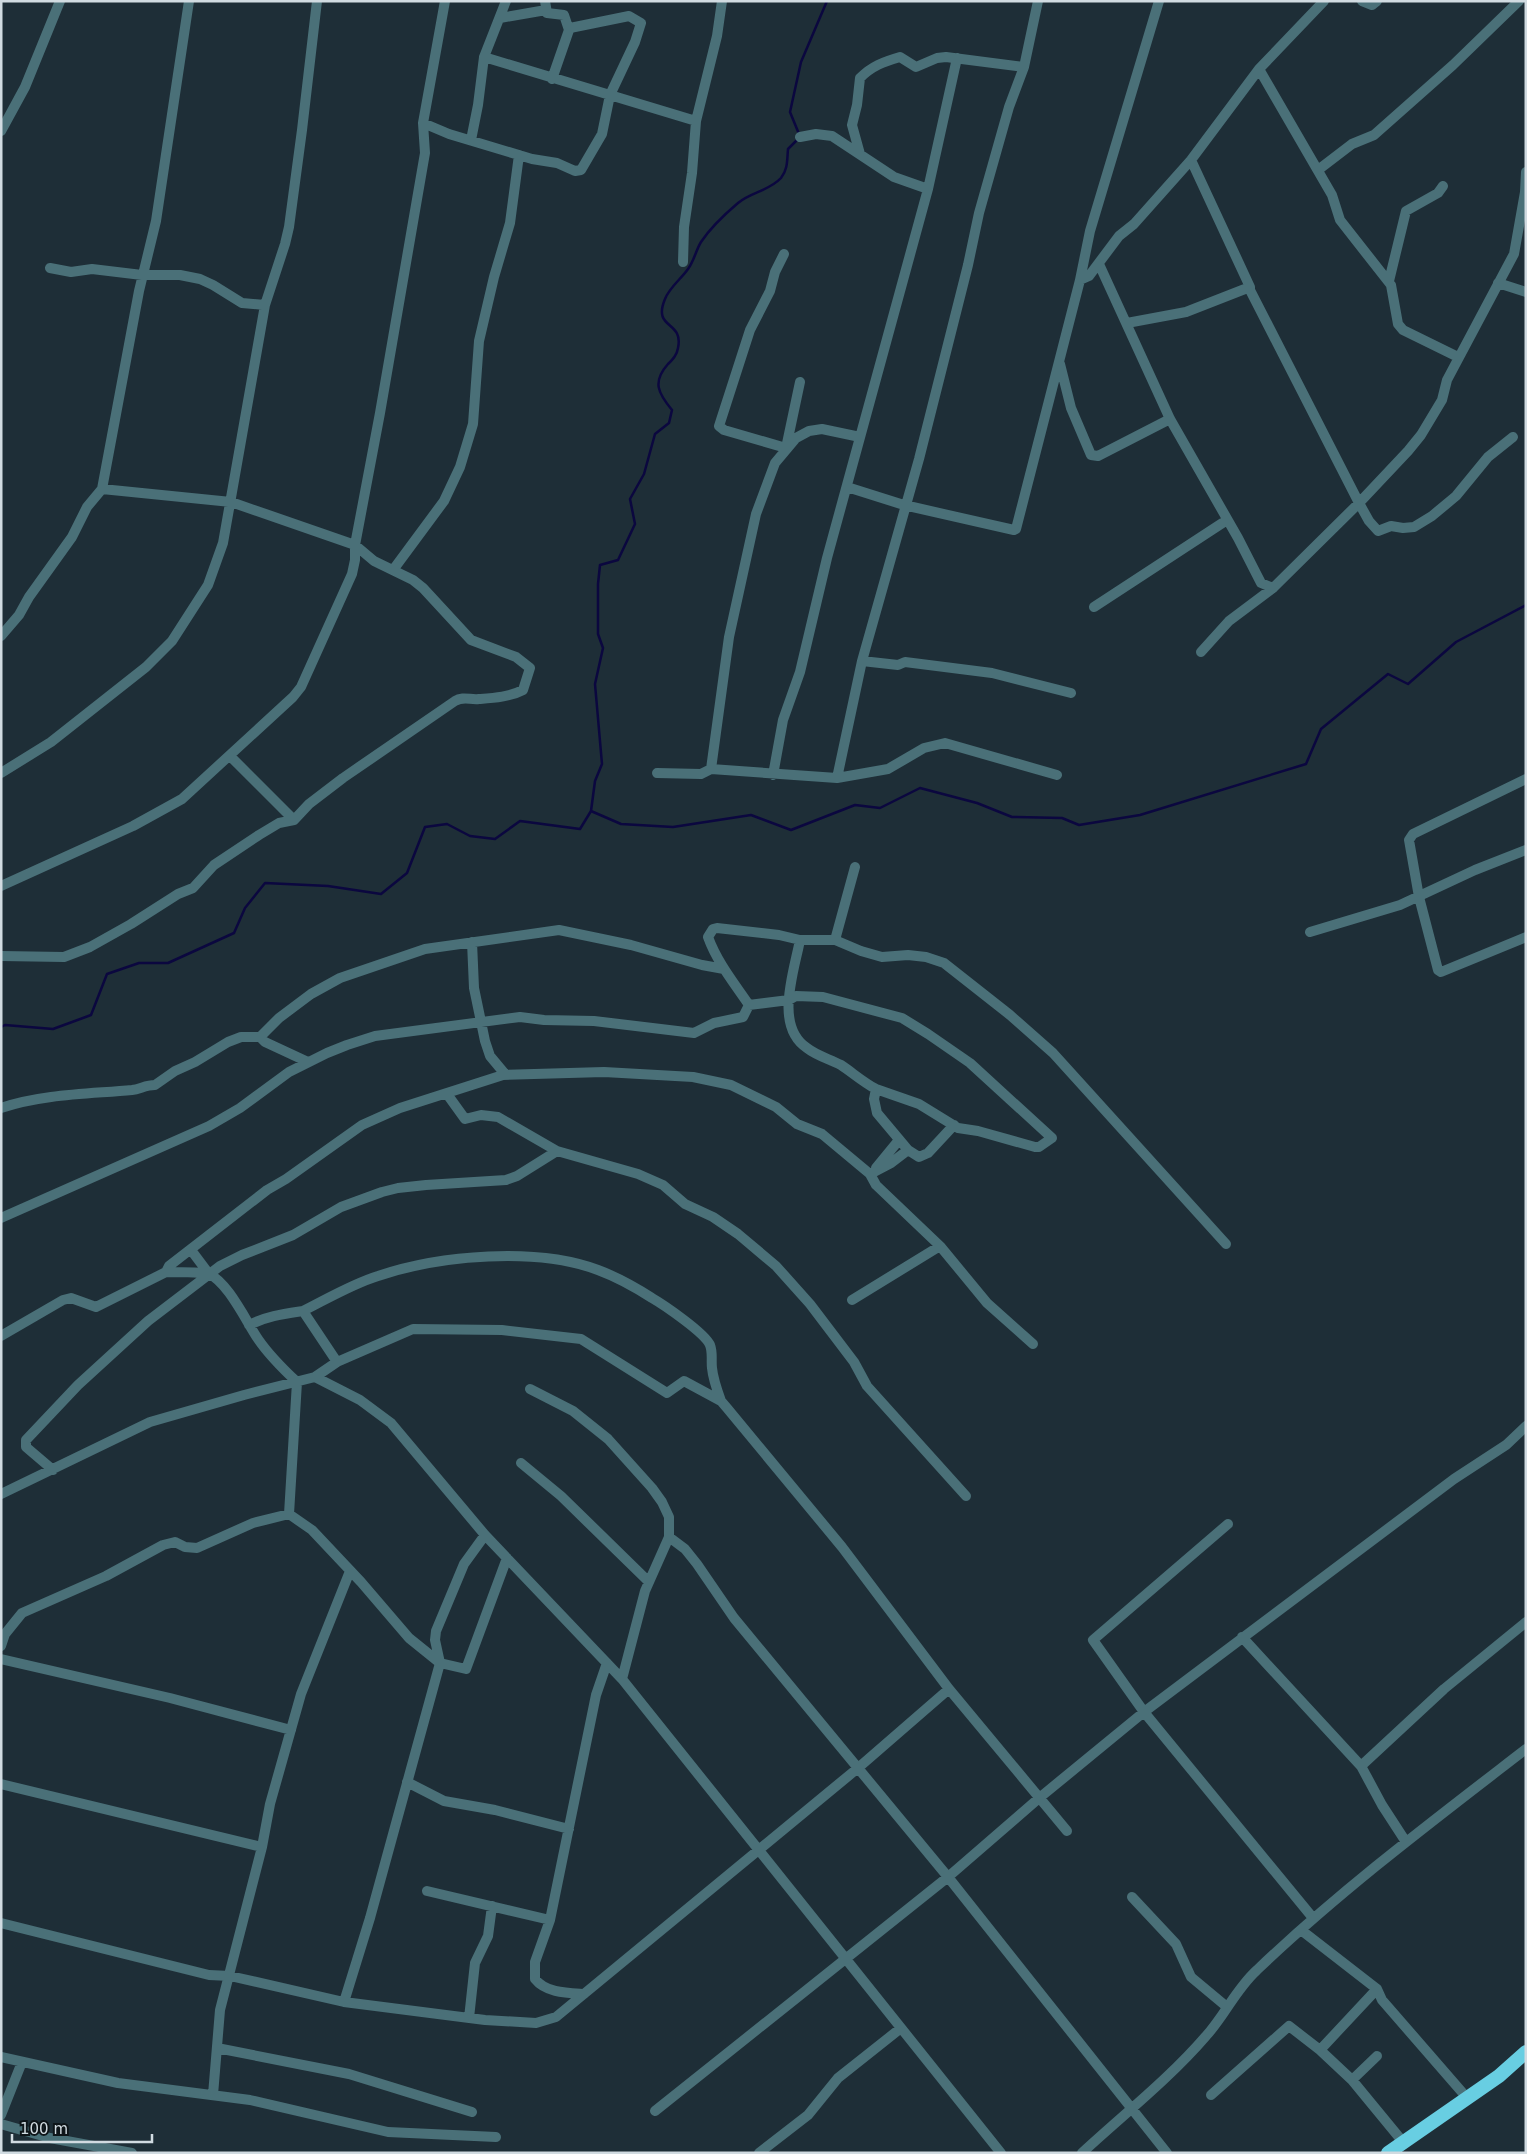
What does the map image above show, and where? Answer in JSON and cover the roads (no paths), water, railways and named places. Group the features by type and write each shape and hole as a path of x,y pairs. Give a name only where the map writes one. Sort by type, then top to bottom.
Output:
{"highway":[{"path":"1388,2153 1468,2099 1499,2076 1526,2052"}],"street":[{"path":"1,131 25,87 60,1"},
{"path":"1,636 19,615 29,597 72,536 86,507 102,489 142,275 156,221 189,1"},
{"path":"1,773 51,742 146,667 172,641 208,585 223,543 265,305 289,227 317,1"},
{"path":"2,883 133,826 182,799 230,756 301,686 352,574 355,560 355,545 382,403 425,153 423,123 445,1"},
{"path":"472,140 484,58 506,1"},
{"path":"683,262 684,227 692,173 696,121 716,36 722,1"},
{"path":"837,778 862,661 904,505 919,459 968,265 979,213 1009,108 1024,67 1038,1"},
{"path":"1080,280 1088,276 1120,236 1134,224 1191,160 1259,69 1324,1"},
{"path":"1362,1 1372,5 1377,1"},
{"path":"1318,170 1352,144 1374,135 1453,65 1519,1"},
{"path":"847,487 904,505 1011,530 1016,529 1080,280 1090,231 1159,2"},
{"path":"500,18 546,6 547,13 564,15 569,30 552,79"},
{"path":"423,123 449,134 532,160 557,163 575,171 581,170 602,134 610,94 641,24 629,16 570,28 569,30"},
{"path":"860,154 852,125 857,105 860,78 870,68 900,57 914,68 941,57 1024,67"},
{"path":"484,58 696,121"},
{"path":"772,775 783,720 800,672 860,437 928,189 957,58"},
{"path":"1259,69 1318,170 1334,200 1340,220 1389,281 1393,290 1400,328 1458,357"},
{"path":"800,137 816,134 832,136 894,177 928,189"},
{"path":"393,570 444,500 460,467 473,424 479,341 494,277 510,223 519,155"},
{"path":"1191,160 1250,286 1250,290 1368,521 1378,531 1391,526 1414,527 1448,504 1488,457 1513,437"},
{"path":"1201,652 1229,621 1273,588 1359,503 1421,435 1442,400 1447,380 1458,357 1514,254 1526,172"},
{"path":"1389,281 1406,211 1438,193 1443,186"},
{"path":"784,254 775,272 770,291 750,330 719,425 724,430 786,448"},
{"path":"1099,264 1170,419 1262,583 1273,588"},
{"path":"50,268 71,272 92,269 142,275 180,275 200,280 242,303 265,305"},
{"path":"1498,283 1526,292"},
{"path":"1126,323 1186,312 1250,286"},
{"path":"1059,362 1071,408 1091,455 1098,456 1170,419"},
{"path":"786,448 800,382"},
{"path":"711,769 729,637 756,514 775,463 786,448 802,434 815,430 822,429 860,437"},
{"path":"1,956 64,957 90,947 178,894 193,888 214,865 279,823 294,820 310,804 343,778 455,701 463,698 479,700 515,694 523,690 528,674 528,665 516,657 471,640 423,588 374,561 355,545 231,502 102,489"},
{"path":"1094,607 1227,520"},
{"path":"862,661 898,665 905,662 992,673 1071,693"},
{"path":"657,773 701,774 711,769 772,775 837,778 888,769 924,748 946,743 1057,775"},
{"path":"230,756 294,820"},
{"path":"1526,779 1410,836 1409,843 1419,897 1436,969 1441,972 1526,937"},
{"path":"1310,932 1400,905 1475,870 1526,850"},
{"path":"835,940 855,867"},
{"path":"750,1004 724,969 708,937 713,929 800,940 835,940 861,951 882,957 908,955 926,957 944,963 966,979 1053,1054 1226,1244"},
{"path":"1,1108 50,1098 113,1090 134,1090 144,1085 155,1085 228,1042 241,1037 260,1037 280,1018 311,994 340,978 425,949 559,930 631,944 702,966 724,969"},
{"path":"750,1004 789,1000 796,996 823,997 902,1018 970,1063 1052,1138 1035,1148 978,1131 958,1128 919,1104 868,1085 841,1065 805,1048 791,1028 788,1014 789,1000 800,940"},
{"path":"472,942 474,988 480,1021 488,1050 505,1074"},
{"path":"1,1218 210,1126 240,1108 288,1072 327,1052 375,1036 520,1017 544,1020 594,1021 694,1033 714,1024 743,1017 750,1004"},
{"path":"260,1037 265,1042 308,1062"},
{"path":"1,1336 63,1300 71,1298 96,1307 166,1272 190,1250 267,1190 286,1179 362,1125 400,1108 505,1074 604,1072 694,1077 731,1085 776,1108 797,1124 822,1134 870,1174 876,1185 940,1246 987,1303 1033,1344"},
{"path":"876,1089 874,1099 878,1113 908,1150 920,1157 928,1153 954,1125"},
{"path":"447,1094 465,1120 481,1115 498,1116 557,1151 622,1168 652,1180 663,1185 685,1204 713,1217 738,1234 776,1266 810,1304 854,1362 867,1386 966,1496"},
{"path":"870,1174 899,1140"},
{"path":"870,1174 891,1163 908,1150"},
{"path":"53,1470 26,1447 26,1440 78,1385 148,1321 209,1274 242,1255 293,1235 341,1207 382,1192 426,1185 506,1180 517,1176 557,1151"},
{"path":"852,1300 940,1246"},
{"path":"190,1250 209,1274 225,1288 249,1325 276,1361 297,1382 289,1514"},
{"path":"249,1325 280,1313 303,1311 377,1276 462,1258 508,1256 567,1261 597,1270 625,1282 667,1306 707,1341 712,1352 714,1380 721,1401 842,1547 949,1689 1038,1799 1067,1831"},
{"path":"166,1272 209,1274"},
{"path":"303,1311 338,1362"},
{"path":"1,1494 150,1422 244,1394 315,1377 338,1362 413,1329 502,1330 581,1339 667,1393 684,1381 721,1401"},
{"path":"315,1377 360,1400 390,1422 485,1535 622,1679 1000,2153"},
{"path":"530,1388 572,1411 608,1438 637,1469 662,1502 669,1517 668,1537 648,1581 622,1679"},
{"path":"655,2111 948,1877 1038,1799 1144,1712 1454,1479 1506,1445 1526,1426"},
{"path":"521,1463 560,1496 648,1581"},
{"path":"1,1646 5,1634 22,1613 106,1576 162,1544 175,1542 185,1547 197,1548 253,1523 289,1514 312,1530 409,1638 440,1663 466,1670 506,1558"},
{"path":"1228,1524 1093,1640 1144,1712 1313,1918"},
{"path":"344,2002 370,1918 440,1663 435,1640 436,1631 464,1564 485,1535"},
{"path":"668,1537 678,1543 691,1557 734,1618 948,1877 1167,2153"},
{"path":"214,2095 220,2010 262,1847 270,1804 301,1694 350,1571"},
{"path":"1361,1766 1444,1689 1526,1622"},
{"path":"1242,1637 1361,1766 1382,1805 1406,1842"},
{"path":"1,1659 170,1698 291,1730"},
{"path":"584,1994 568,1994 542,1988 535,1979 535,1962 550,1920 596,1695 606,1663"},
{"path":"1,1923 210,1975 230,1976 344,2002 469,2018 543,2022 556,2017 858,1768 949,1689"},
{"path":"1082,2153 1207,2036 1255,1972 1313,1918 1406,1842 1526,1749"},
{"path":"407,1782 444,1801 495,1810 569,1829"},
{"path":"1,1784 262,1847"},
{"path":"427,1891 550,1920"},
{"path":"1132,1897 1176,1944 1191,1977 1227,2007"},
{"path":"469,2018 475,1963 488,1936 492,1906"},
{"path":"1301,1930 1377,1990 1382,2000 1468,2099"},
{"path":"1320,2050 1377,1990"},
{"path":"1211,2095 1289,2026 1320,2050 1352,2080 1403,2142"},
{"path":"759,2153 808,2115 838,2078 901,2028"},
{"path":"218,2048 349,2074 472,2112"},
{"path":"1352,2080 1377,2056"},
{"path":"1,2057 118,2083 250,2100 388,2132 496,2137"},
{"path":"1,2115 22,2062"},
{"path":"1,2124 50,2138 132,2153"}],"waterway":[{"path":"799,134 790,112 801,62 827,1"},
{"path":"591,811 595,781 602,764 595,684 603,648 598,634 600,565 618,560 635,524 630,499 644,474 655,434 669,423 672,410 660,393 659,382 663,370 677,353 679,339 677,333 662,316 665,299 669,291 690,266 701,242 718,221 743,199 771,186 781,178 786,168 788,149 799,138"},
{"path":"1,1027 5,1025 53,1029 91,1015 107,974 139,963 168,963 234,933 245,908 265,883 328,886 381,894 407,873 425,827 447,824 470,836 495,839 520,821 580,829 591,811 621,824 673,827 751,815 791,830 855,805 880,808 920,788 977,803 1012,817 1062,818 1079,825 1140,815 1306,764 1321,729 1388,674 1408,684 1456,642 1526,605"}]}
